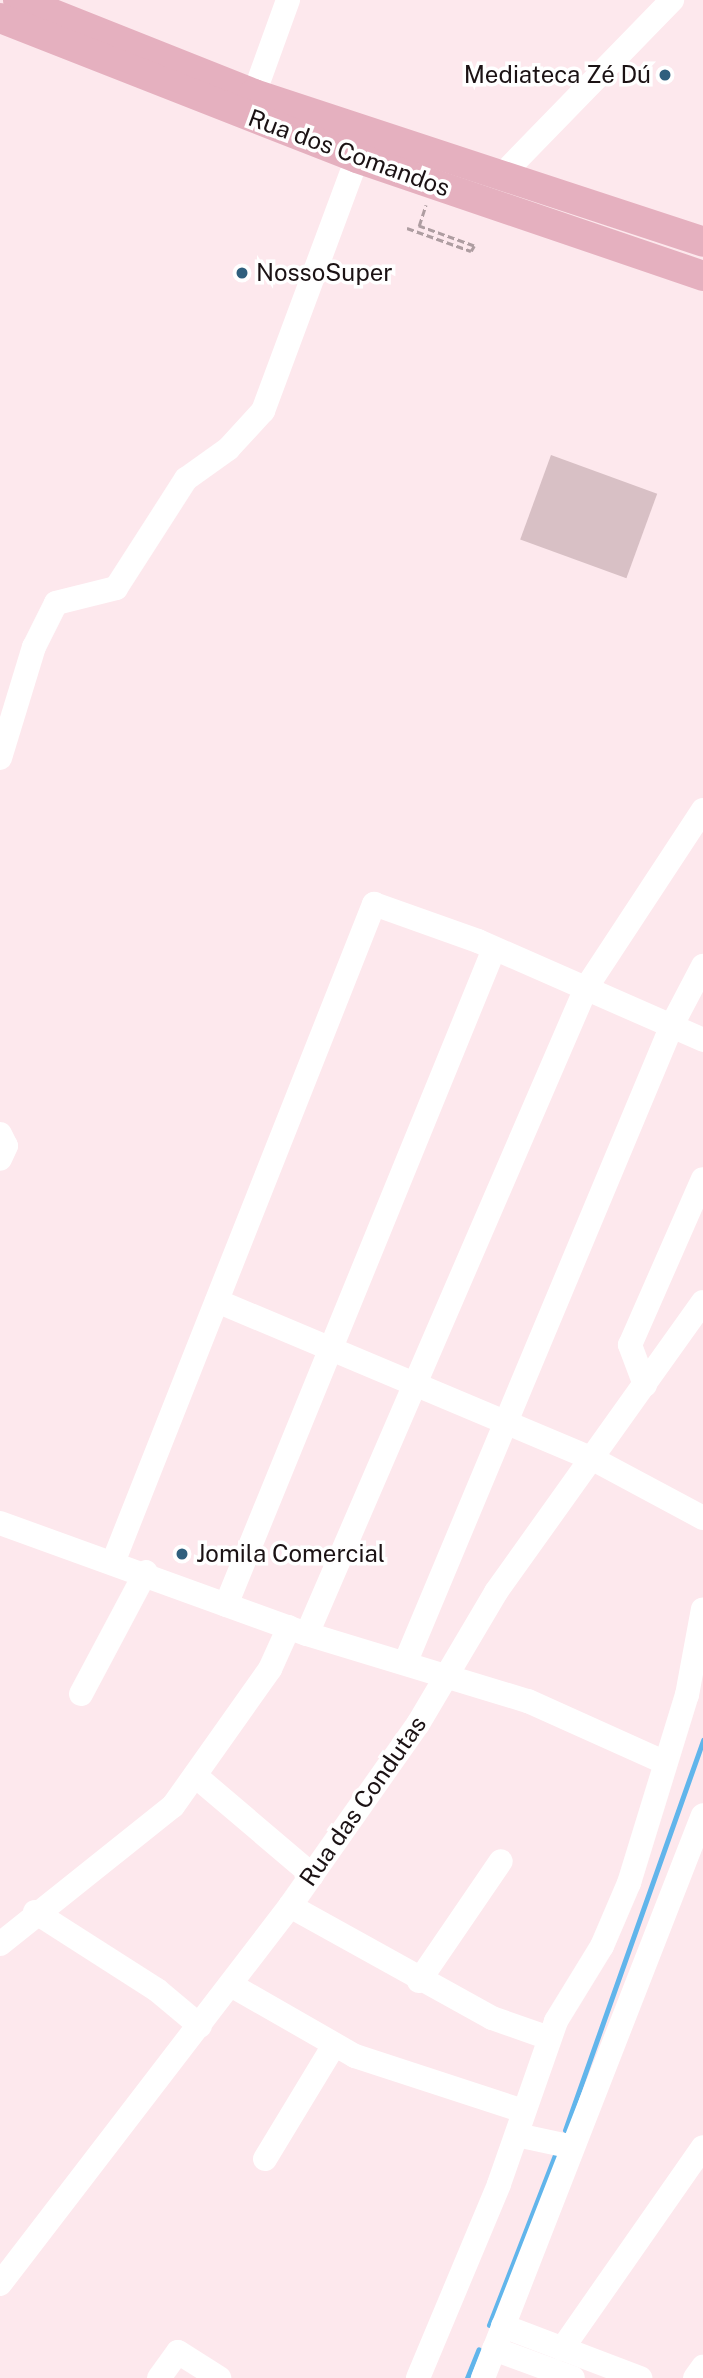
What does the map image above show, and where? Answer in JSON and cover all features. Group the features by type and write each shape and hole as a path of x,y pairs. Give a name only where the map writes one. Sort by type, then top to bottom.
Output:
{"main road":[{"name":"Rua dos Comandos","path":"18,0 254,94 703,242"},
{"name":"Rua dos Comandos","path":"0,18 357,158 703,276"}],"street":[{"path":"254,94 288,0"},
{"path":"500,177 672,0"},
{"path":"0,758 34,647 56,603 116,588 186,479 228,449 263,411 357,158"},
{"path":"0,1944 35,1912 143,1833 198,1778 298,1630 417,1383 468,1250 586,988 703,810"},
{"path":"114,1560 374,904 494,949 703,1040"},
{"path":"226,1605 494,949"},
{"path":"406,1661 672,1025 703,966"},
{"path":"0,1134 6,1146 0,1159"},
{"path":"645,1385 630,1345 703,1179"},
{"path":"218,1301 332,1346 593,1459 703,1518"},
{"name":"Rua das Condutas","path":"0,2284 290,1906 449,1672 496,1592 703,1302"},
{"path":"0,1523 114,1560 226,1605 298,1630 449,1672 664,1762"},
{"path":"81,1694 146,1572"},
{"path":"418,2378 520,2123 549,2038 602,1946 629,1883 664,1762 699,1656 703,1609"},
{"path":"198,1778 312,1875"},
{"path":"483,2378 565,2145 703,1815"},
{"path":"419,1980 501,1861"},
{"path":"290,1906 419,1980 549,2038"},
{"path":"35,1912 157,1990 200,2026"},
{"path":"232,1985 334,2045 520,2123 565,2145"},
{"path":"265,2159 334,2045"},
{"path":"562,2349 703,2147"},
{"path":"498,2337 562,2349 640,2378"},
{"path":"498,2337 573,2378"},
{"path":"159,2378 178,2352 219,2378"},
{"path":"695,2378 703,2367"}],"path":[{"path":"407,228 471,251 474,246 419,226"}],"building":[{"path":"551,455 657,494 626,578 520,540"}],"waterway":[{"path":"565,2130 703,1740"},
{"path":"489,2325 556,2152"},
{"path":"467,2378 479,2349"}],"place":[{"name":"Mediateca Zé Dú","path":"665,75"},
{"name":"NossoSuper","path":"242,273"},
{"name":"Jomila Comercial","path":"182,1554"}]}
